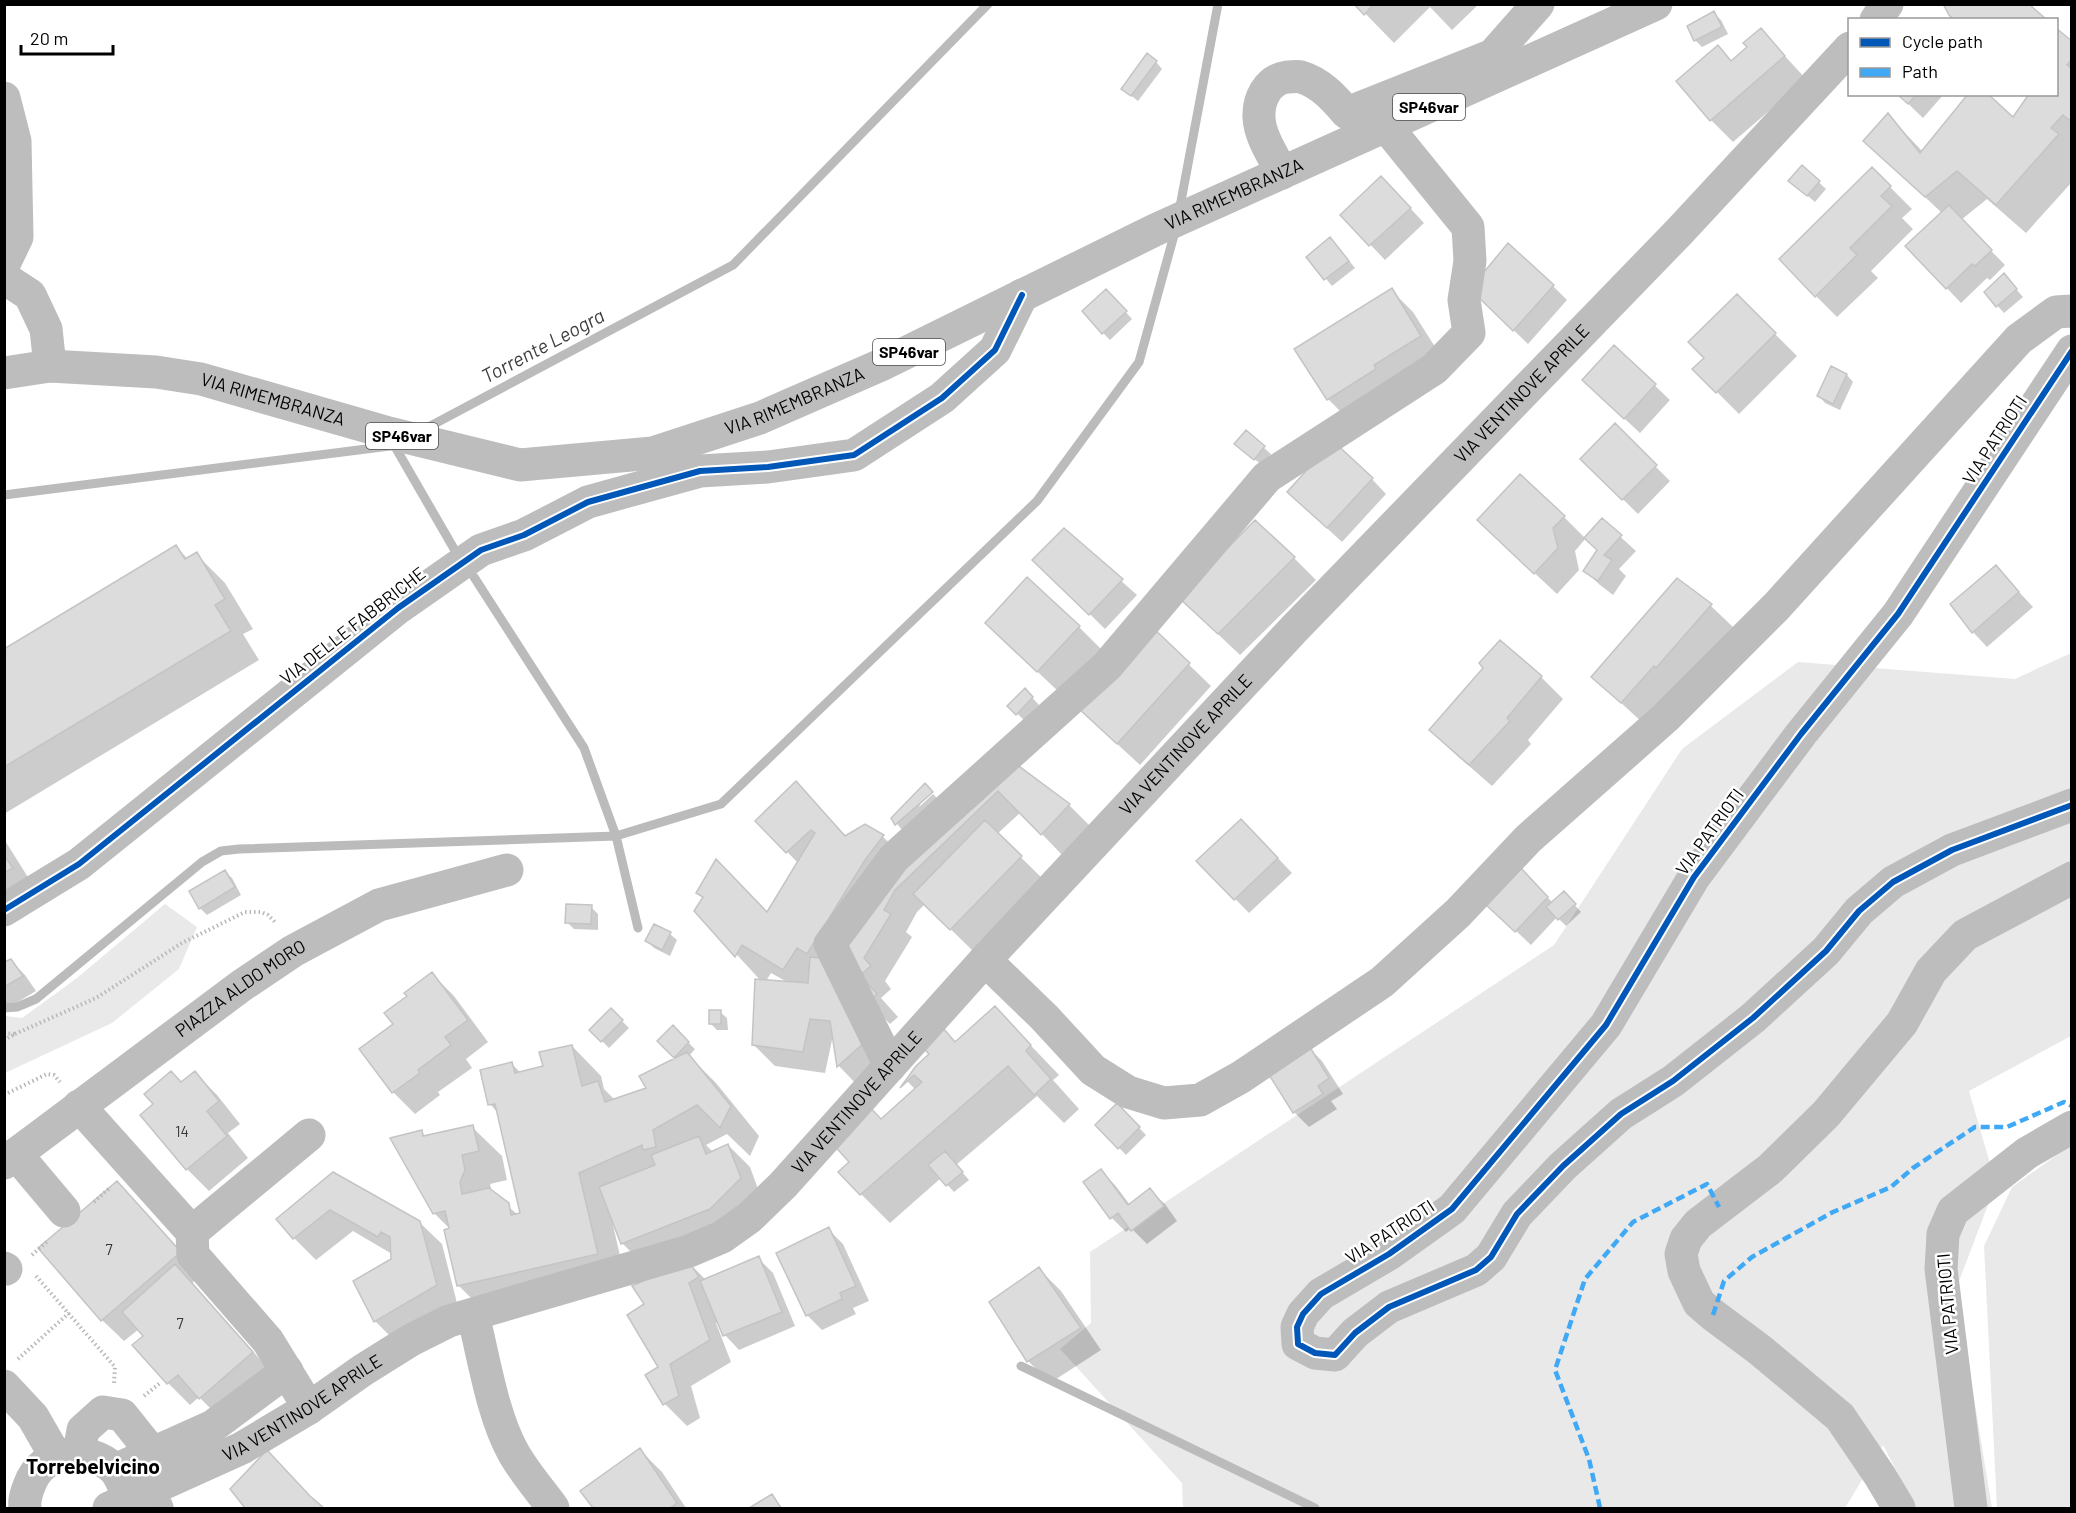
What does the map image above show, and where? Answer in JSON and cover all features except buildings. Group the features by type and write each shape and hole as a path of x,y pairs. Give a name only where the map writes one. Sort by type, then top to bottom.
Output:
{"street":[{"path":"1347,113 1328,91 1300,76 1281,78 1268,87 1261,101 1259,119 1265,138 1295,167 1347,113 1493,55 1538,4"},
{"name":"VIA RIMEMBRANZA","path":"50,366 156,372 201,379 389,433 520,465 653,453 760,418 880,365 1155,230 1656,4"},
{"path":"1857,18 1864,4"},
{"path":"1877,18 1887,4"},
{"name":"VIA VENTINOVE APRILE","path":"142,1498 242,1448 309,1408 411,1340 449,1321 689,1251 722,1237 750,1217 783,1185 985,960 1294,628 1679,232 1841,56 1848,38"},
{"path":"4,98 15,141 17,237 4,264"},
{"path":"890,1066 830,944 894,858 1107,666 1267,477 1434,369 1469,333 1464,300 1470,261 1468,227 1386,126"},
{"path":"4,278 30,296 46,329 50,366"},
{"name":"VIA DELLE FABBRICHE","path":"4,910 79,864 398,608 481,550 524,535 588,502 700,471 768,467 854,455 942,398 995,350 1022,296"},
{"path":"985,960 1044,1017 1092,1070 1128,1092 1164,1103 1200,1100 1241,1077 1382,982 1458,913 1528,839 1665,718 1776,607 2019,339 2056,312 2072,311"},
{"name":"VIA PATRIOTI","path":"2072,351 1898,614 1801,734 1694,878 1606,1025 1452,1209 1389,1254 1321,1294 1302,1314 1297,1327 1298,1344 1315,1353 1335,1355 1355,1333 1389,1307 1476,1270 1491,1257 1516,1214 1563,1166 1621,1113 1673,1081 1753,1018 1826,951 1859,911 1893,882 1952,850 2072,805"},
{"name":"SP46var","path":"4,373 50,366"},
{"name":"PIAZZA ALDO MORO","path":"10,1158 241,986 293,951 379,905 507,870"},
{"path":"1899,1509 1880,1476 1840,1417 1699,1302 1684,1271 1681,1254 1686,1239 1698,1224 1771,1168 1826,1113 1902,1023 1931,971 1965,934 2072,878"},
{"path":"79,1106 192,1232 193,1255 268,1341 309,1408"},
{"name":"VIA PATRIOTI","path":"1971,1509 1941,1269 1942,1234 1953,1211 2027,1153 2072,1127"},
{"path":"192,1232 309,1135"},
{"path":"10,1158 64,1211"},
{"path":"473,1315 504,1431 526,1473 554,1509"},
{"path":"115,1470 213,1426 287,1371"},
{"path":"10,1373 33,1417 67,1455"},
{"path":"67,1455 83,1430 103,1412 122,1414 146,1445 150,1454 142,1498"},
{"path":"25,1509 24,1501 32,1478 46,1462 67,1455 96,1456 115,1470 142,1498"}],"path":[{"path":"4,1040 96,998 182,943 245,912 261,912 268,915 293,951"},
{"path":"4,1033 15,1034"},
{"path":"4,1095 47,1074 54,1075 79,1106"},
{"path":"14,1269 69,1313 115,1367 112,1414"},
{"path":"10,1373 69,1313"}],"shaded area":[{"path":"2071,653 2071,1036 1969,1091 1996,1184 1956,1289 1992,1508 1916,1508 1883,1445 1845,1508 1183,1508 1182,1483 1060,1349 1091,1323 1090,1252 1554,945 1682,749 1798,662 2015,679"},
{"path":"165,904 197,927 179,969 112,1023 5,1073 5,1016 22,1018 77,978"},
{"path":"2071,1145 2071,1508 1997,1508 1984,1246 2012,1187"}],"waterway":[{"name":"Torrente Leogra","path":"421,431 733,265 988,4"},
{"path":"1179,212 1218,4"},
{"path":"4,1008 17,1007 36,999 202,862 221,851 616,836 721,804 1037,501 1139,362 1176,228"},
{"path":"394,445 457,554"},
{"name":"Torrente Leogra","path":"4,495 390,446"},
{"path":"474,577 584,748 616,836 638,928"},
{"path":"1021,1366 1315,1508"}],"marked path":[{"path":"1713,1315 1724,1281 1752,1257 1833,1212 1891,1187 1913,1168 1975,1127 2007,1127 2064,1102 2072,1106"},
{"path":"1600,1508 1589,1459 1555,1370 1585,1279 1633,1222 1707,1184 1719,1207"}],"cycle path":[{"path":"4,910 79,864 398,608 481,550 524,535 588,502 700,471 768,467 854,455 942,398 995,350 1022,295"},
{"path":"2072,351 1898,614 1801,734 1694,877 1606,1025 1452,1209 1389,1254 1321,1294 1303,1314 1297,1327 1298,1344 1315,1353 1335,1355 1355,1333 1389,1307 1476,1270 1491,1257 1517,1214 1563,1166 1621,1114 1673,1081 1753,1018 1826,951 1859,911 1893,882 1952,850 2072,805"}],"district":[{"name":"Torrebelvicino","path":"93,1467"}]}
